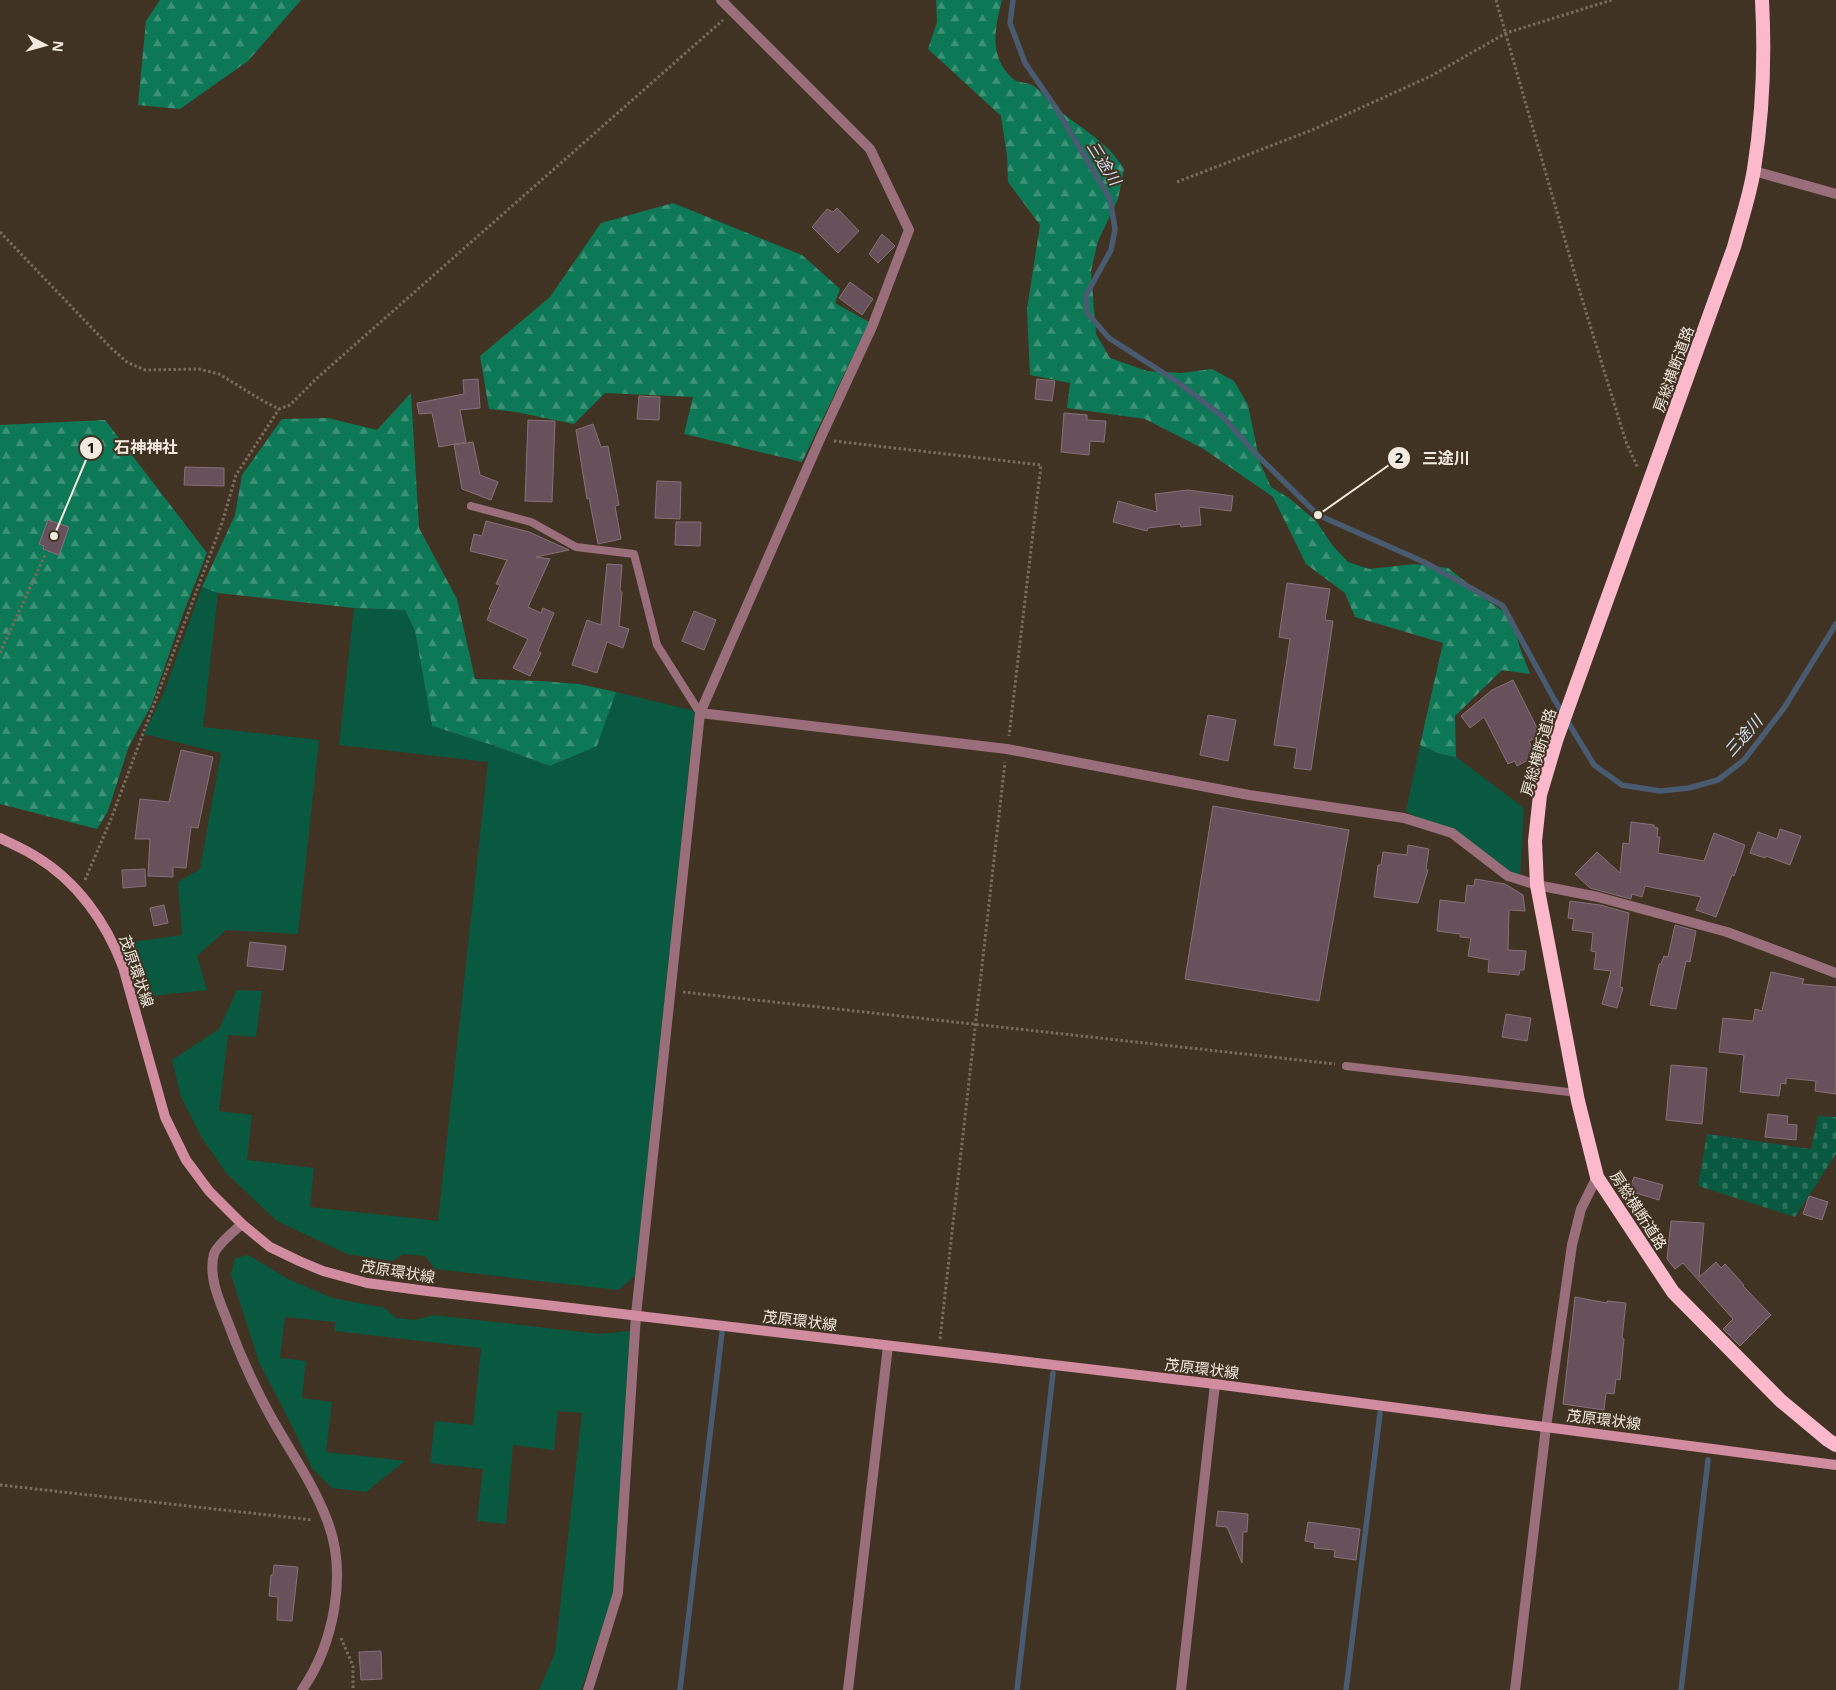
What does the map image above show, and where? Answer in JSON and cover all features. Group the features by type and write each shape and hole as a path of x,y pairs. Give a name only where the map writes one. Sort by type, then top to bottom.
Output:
{"highway":[{"name":"房総横断道路","path":"1762,0 1764,33 1763,106 1754,171 1734,247 1556,741 1540,795 1535,841 1537,885 1577,1093 1596,1177 1673,1292 1781,1401 1836,1445"}],"main road":[{"name":"茂原環状線","path":"0,838 51,867 80,893 105,928 115,946 123,967 165,1117 186,1160 209,1191 242,1224 270,1247 323,1271 366,1283 1216,1384 1836,1465"}],"street":[{"path":"588,1690 618,1593 636,1315 700,713 820,439 872,327 909,230 870,149 721,0"},
{"path":"1754,171 1836,194"},
{"path":"700,713 1007,749 1249,795 1404,818 1452,833 1508,876 1537,885 1598,897 1727,932 1836,973"},
{"path":"1515,1690 1546,1427 1572,1246 1581,1210 1596,1177"},
{"path":"242,1224 214,1252 212,1275 220,1304 234,1340 270,1416 318,1498 328,1522 335,1551 337,1579 332,1623 319,1658 302,1690"},
{"path":"848,1690 888,1346"},
{"path":"1181,1690 1216,1384"}],"lane":[{"path":"471,506 531,522 576,547 634,554 657,645 700,713"},
{"path":"1346,1066 1577,1093"}],"path":[{"path":"1496,0 1582,299 1626,442 1648,488"},
{"path":"1177,182 1312,130 1414,84 1506,33 1612,0"},
{"path":"80,893 115,810 222,522 236,475 279,409 290,405 323,372 733,12"},
{"path":"0,232 111,348 127,362 145,370 199,369 219,374 279,409"},
{"path":"820,439 1041,465 938,1352"},
{"path":"0,653 46,553"},
{"path":"671,990 1346,1066"},
{"path":"0,1485 328,1522"},
{"path":"340,1638 353,1666 353,1690"}],"green space":[{"path":"160,0 301,0 248,61 180,109 138,105 146,21"},
{"path":"936,0 1002,0 995,41 1000,61 1005,70 1013,79 1034,86 1065,115 1105,145 1124,169 1118,199 1098,241 1091,271 1096,334 1110,358 1147,371 1181,373 1212,369 1234,381 1248,405 1260,463 1271,487 1289,498 1316,521 1333,546 1348,562 1369,569 1415,564 1448,568 1479,595 1513,618 1519,645 1530,674 1502,670 1455,716 1456,757 1440,754 1420,745 1443,643 1355,617 1345,593 1306,564 1273,497 1202,448 1145,419 1067,408 1070,383 1030,375 1027,309 1040,225 1008,182 1007,156 1001,116 928,49 937,22"},
{"path":"673,203 802,255 840,289 835,303 869,322 802,462 684,434 693,397 605,393 574,424 516,412 489,409 480,356 550,297 601,223"},
{"path":"411,393 419,528 457,599 475,679 579,684 616,692 597,746 550,766 432,726 415,631 405,610 354,608 218,593 202,587 235,515 242,475 282,419 328,418 377,430"},
{"path":"105,420 207,553 183,614 151,706 129,746 108,811 97,829 0,804 0,425"},
{"path":"202,587 218,593 203,727 319,740 298,934 226,930 197,956 207,990 151,996 133,942 182,935 178,882 200,869 221,753 144,734 165,690"},
{"path":"354,608 405,610 415,631 432,726 550,766 597,746 616,692 695,711 635,1276 618,1290 435,1269 425,1256 404,1254 392,1261 347,1254 277,1221 227,1174 202,1138 181,1097 172,1060 219,1029 237,990 262,991 256,1037 228,1035 219,1111 252,1115 247,1160 314,1168 310,1207 438,1221 488,762 339,745"},
{"path":"1420,745 1440,754 1456,757 1524,808 1520,878 1449,829 1420,820 1406,811"},
{"path":"1818,1116 1836,1117 1836,1154 1795,1217 1698,1186 1707,1134 1811,1149"},
{"path":"248,1255 288,1279 332,1298 385,1308 396,1318 415,1320 434,1315 599,1334 630,1331 613,1595 581,1690 539,1690 555,1653 582,1413 558,1411 554,1450 513,1445 506,1524 477,1521 483,1469 430,1463 435,1421 473,1425 481,1348 335,1331 335,1322 285,1317 280,1358 306,1361 302,1398 332,1402 326,1452 405,1461 366,1492 332,1488 312,1468 259,1362 231,1275 235,1258"}],"building":[{"path":"837,208 859,231 838,253 812,227 827,209 833,212"},
{"path":"882,234 895,246 878,263 869,254"},
{"path":"850,282 873,299 862,315 839,298"},
{"path":"478,379 480,408 460,410 466,442 439,447 432,413 419,414 417,403 464,394 463,380"},
{"path":"1037,379 1055,381 1052,401 1035,399"},
{"path":"639,396 660,397 659,420 637,419"},
{"path":"1064,413 1087,415 1087,420 1106,421 1104,442 1090,441 1089,455 1061,452"},
{"path":"528,420 555,421 552,502 525,501"},
{"path":"593,424 601,447 608,446 619,505 615,506 621,539 598,544 589,498 587,499 576,430"},
{"path":"473,442 480,475 498,482 491,500 462,489 454,445"},
{"path":"185,467 224,468 224,486 184,485"},
{"path":"657,481 681,482 680,519 655,518"},
{"path":"1188,490 1233,496 1231,511 1199,507 1201,525 1181,527 1180,524 1148,528 1147,531 1113,522 1118,501 1157,512 1155,494"},
{"path":"48,520 69,527 59,555 43,549 44,546 39,544"},
{"path":"486,521 529,532 569,550 536,557 550,559 528,607 541,613 543,608 554,613 538,651 541,653 530,676 513,668 528,639 487,620 491,610 489,609 500,585 496,584 507,560 470,551 474,534 482,536"},
{"path":"676,522 701,522 700,546 675,545"},
{"path":"607,564 622,565 619,626 629,629 623,648 607,642 597,673 572,665 587,620 601,625"},
{"path":"1287,583 1330,589 1325,620 1333,621 1311,770 1294,768 1297,748 1274,745 1290,639 1279,637"},
{"path":"694,611 716,620 704,650 682,641"},
{"path":"1513,680 1541,736 1529,741 1536,756 1517,766 1515,761 1508,764 1484,717 1470,728 1461,716 1492,690"},
{"path":"1208,715 1236,720 1228,761 1200,755"},
{"path":"181,750 213,757 198,828 191,827 186,868 173,867 173,877 148,876 150,839 135,839 140,799 169,802"},
{"path":"1213,806 1349,830 1319,1001 1185,979"},
{"path":"1631,822 1654,825 1654,827 1658,828 1657,837 1660,837 1658,853 1704,861 1714,833 1745,845 1716,917 1696,910 1701,897 1645,886 1642,897 1632,894 1631,899 1590,888 1575,874 1597,852 1620,873 1623,843 1629,844"},
{"path":"1780,829 1801,836 1790,865 1766,856 1765,858 1750,853 1758,832 1777,839"},
{"path":"1408,845 1429,849 1426,869 1428,870 1418,903 1374,897 1378,865 1381,865 1383,852 1407,855"},
{"path":"145,869 146,886 123,888 122,870"},
{"path":"1475,879 1505,884 1523,895 1525,911 1509,910 1508,950 1526,951 1524,970 1520,970 1519,975 1488,972 1489,960 1468,956 1471,938 1460,937 1460,934 1437,931 1440,900 1465,903 1467,885 1474,886"},
{"path":"1570,901 1600,905 1629,913 1620,987 1623,988 1617,1008 1602,1004 1611,971 1594,969 1596,952 1591,951 1593,933 1572,930 1574,919 1568,918"},
{"path":"164,905 168,923 154,926 150,908"},
{"path":"1675,925 1696,931 1690,962 1686,961 1676,1009 1650,1005 1659,964 1661,964 1664,956 1668,957"},
{"path":"250,942 286,946 283,970 247,966"},
{"path":"1771,972 1804,979 1802,984 1836,987 1836,1094 1815,1091 1816,1081 1786,1078 1786,1084 1781,1083 1779,1096 1740,1092 1744,1055 1719,1052 1723,1018 1753,1021 1755,1009 1762,1011"},
{"path":"1506,1014 1531,1018 1527,1041 1502,1037"},
{"path":"1671,1065 1707,1068 1702,1124 1666,1120"},
{"path":"1768,1114 1788,1116 1787,1124 1797,1125 1796,1140 1765,1137"},
{"path":"1634,1177 1663,1185 1659,1200 1629,1191"},
{"path":"1809,1196 1828,1202 1822,1220 1803,1214"},
{"path":"1671,1221 1704,1223 1699,1277 1716,1262 1721,1268 1725,1264 1771,1315 1740,1346 1723,1329 1733,1319 1683,1263 1675,1269 1667,1259"},
{"path":"1575,1297 1607,1303 1607,1301 1626,1303 1620,1380 1616,1379 1614,1394 1606,1393 1604,1410 1563,1404"},
{"path":"1218,1511 1248,1514 1247,1532 1243,1532 1242,1563 1227,1527 1216,1526"},
{"path":"1308,1522 1360,1529 1356,1560 1334,1557 1335,1550 1314,1548 1315,1543 1305,1541"},
{"path":"274,1565 298,1567 292,1621 277,1620 278,1597 269,1596"},
{"path":"381,1651 382,1679 361,1680 359,1652"}],"waterway":[{"name":"三途川","path":"1013,0 1010,23 1025,63 1056,108 1110,199 1115,229 1111,250 1086,295 1087,313 1109,338 1179,383 1223,417 1256,454 1318,515 1424,562 1503,606 1554,699 1594,765 1622,785 1660,791 1689,788 1718,780 1744,760 1784,708 1836,624"},
{"path":"680,1690 722,1332"},
{"path":"1017,1690 1053,1373"},
{"path":"1346,1690 1380,1413"},
{"path":"1681,1690 1708,1460"}],"place":[{"name":"三途川","path":"1318,515"},
{"name":"石神神社","path":"54,536"}]}
